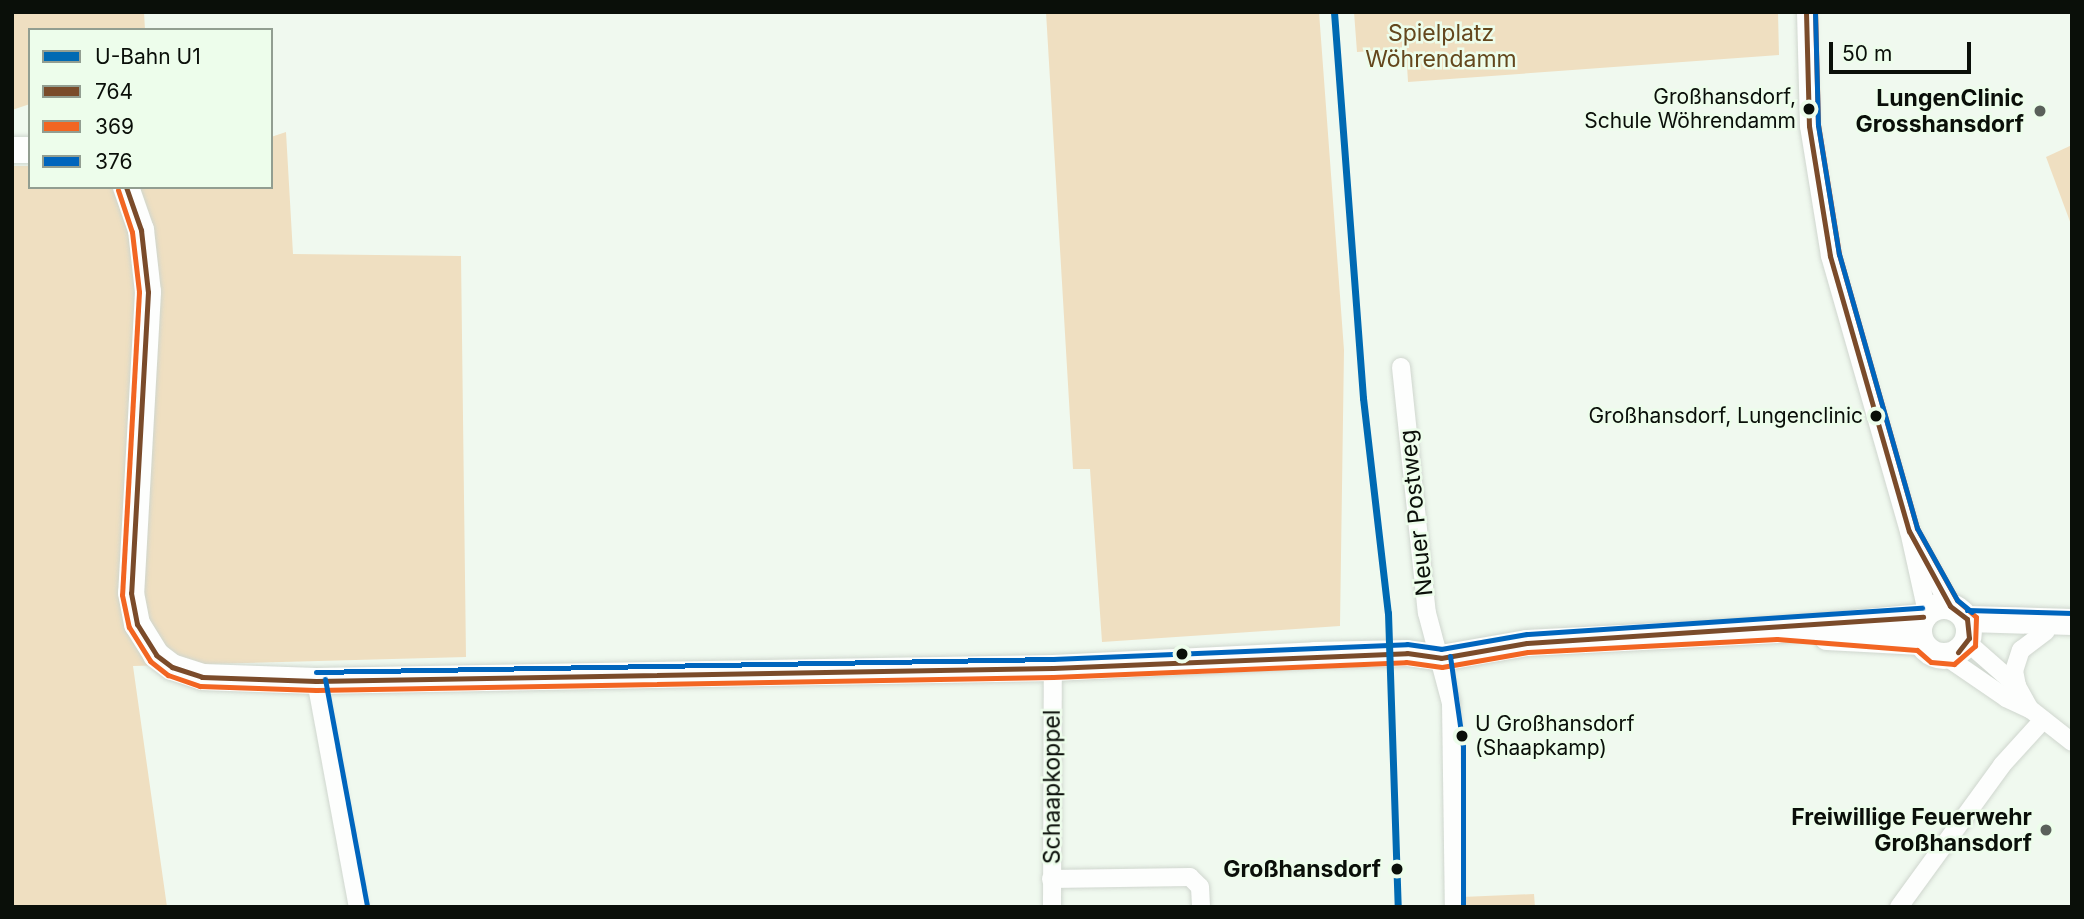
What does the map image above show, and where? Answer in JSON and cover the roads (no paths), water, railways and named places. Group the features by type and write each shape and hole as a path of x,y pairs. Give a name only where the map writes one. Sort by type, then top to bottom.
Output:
{"main road":[{"path":"127,189 141,230 148,292 129,573 137,624 145,640 172,667 202,677 316,681 1053,668 1328,654 1407,653 1441,658 1527,643 1777,630 2046,631 2072,624"},
{"path":"1946,629 2072,624"}],"street":[{"path":"1806,12 1809,126 1830,256 1909,531 1946,629 2006,698 2036,714 2072,742"},
{"name":"Neuer Postweg","path":"1401,367 1427,613 1441,658 1452,715 1454,907"},
{"path":"1946,629 2018,687 2036,714"},
{"path":"2018,687 2014,671 2021,650 2046,631"},
{"name":"Schaapkoppel","path":"1052,907 1053,668"},
{"path":"316,681 358,907"},
{"path":"1899,907 2036,714"},
{"path":"1051,879 1190,877 1200,887 1200,907"}],"metro line":[{"name":"U1","path":"1334,12 1363,398 1388,613 1398,907"}],"place":[{"name":"Großhansdorf, Schule Wöhrendamm","path":"1809,109"},
{"name":"LungenClinic Grosshansdorf","path":"2040,111"},
{"name":"Großhansdorf, Lungenclinic","path":"1876,416"},
{"name":"U Großhansdorf (Shaapkamp)","path":"1462,736"},
{"name":"Freiwillige Feuerwehr Großhansdorf","path":"2046,830"},
{"name":"Großhansdorf","path":"1397,869"}],"park label":[{"name":"Spielplatz Wöhrendamm","path":"1441,46"}]}
